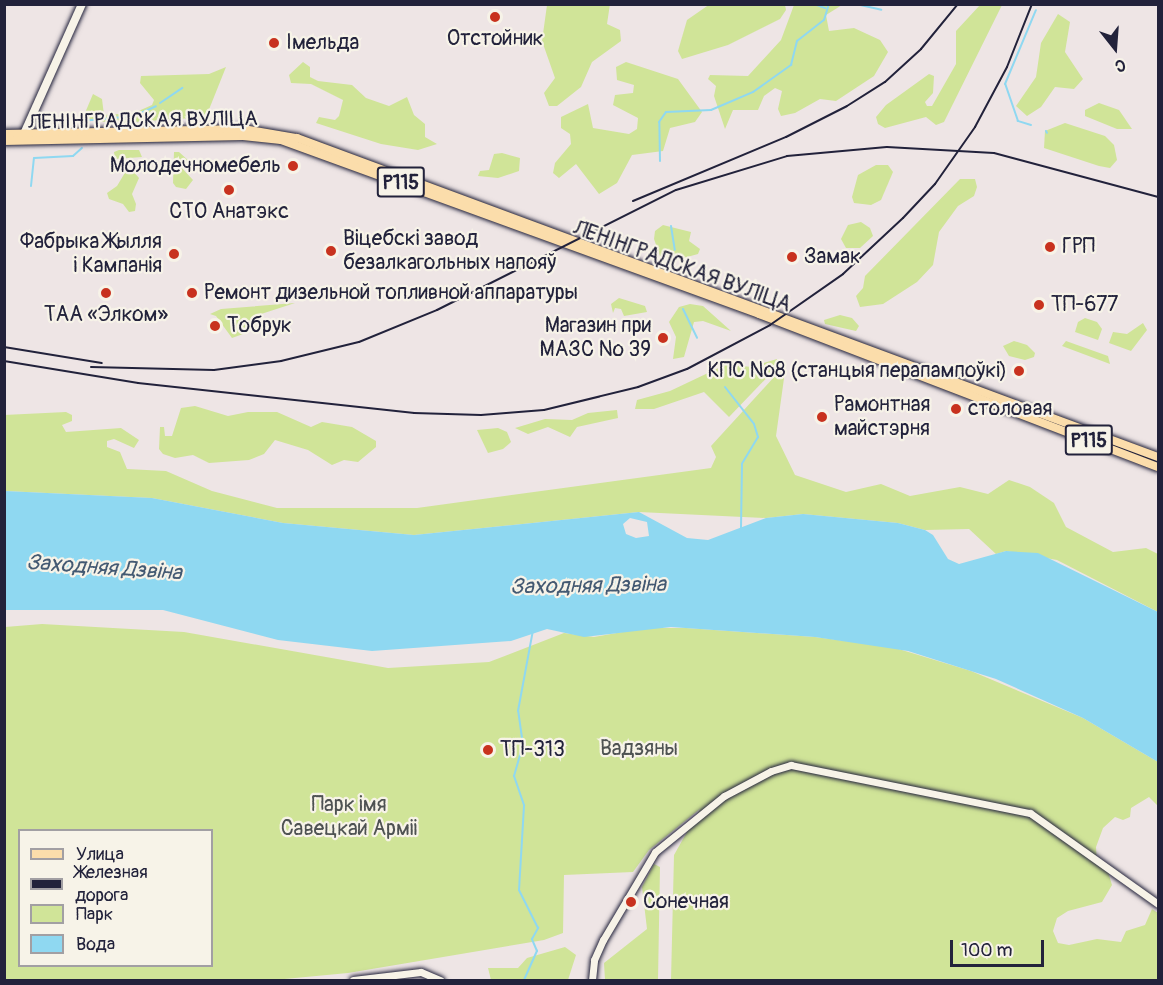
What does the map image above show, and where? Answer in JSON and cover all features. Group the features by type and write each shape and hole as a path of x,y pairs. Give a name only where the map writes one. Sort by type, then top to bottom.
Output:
{"main road":[{"path":"23,137 82,4"},
{"name":"ЛЕНІНГРАДСКАЯ ВУЛІЦА","path":"4,141 23,137 243,129 297,138 1158,457"},
{"name":"ЛЕНІНГРАДСКАЯ ВУЛІЦА","path":"4,134 23,137 243,136 292,143 759,314 1158,467"}],"street":[{"path":"592,981 594,960 603,940 655,852 724,796 771,771 791,765 1030,813 1158,904"},
{"path":"353,981 421,972 440,981"}],"green space":[{"path":"610,4 607,24 620,30 621,41 592,62 581,87 557,106 549,106 544,93 555,78 542,41 547,5"},
{"path":"710,4 785,5 786,10 780,19 728,45 682,59 678,51 687,20"},
{"path":"794,5 842,5 826,15 829,31 854,28 880,40 888,52 874,76 836,101 820,99 795,113 781,116 778,109 782,91 775,88 764,96 758,110 733,110 725,129 714,96 716,86 708,79 710,75 748,76 781,40"},
{"path":"980,5 1002,5 944,122 936,125 926,117 885,128 878,124 876,117 886,105 929,74 934,76 933,93 925,102 927,106 932,106 956,64 956,31"},
{"path":"1058,14 1070,22 1065,52 1083,79 1074,89 1055,87 1041,107 1027,116 1016,106 1036,77 1041,43"},
{"path":"303,62 310,67 310,77 318,81 352,85 366,98 389,106 407,97 414,115 425,124 425,137 437,144 418,150 381,144 316,123 319,117 335,120 339,116 343,100 311,84 291,83 289,75"},
{"path":"626,62 678,79 702,112 695,122 670,128 663,151 632,155 617,183 599,194 576,164 559,178 553,173 555,163 571,144 570,134 561,128 561,117 588,104 593,128 629,134 637,129 638,118 613,105 615,95 633,93 634,85 617,80 616,67"},
{"path":"226,67 206,117 121,123 82,120 93,94 102,99 104,115 134,113 152,105 154,100 140,83 141,76 209,74"},
{"path":"1099,103 1119,110 1132,129 1117,129 1085,116 1085,110"},
{"path":"1065,123 1105,136 1114,145 1117,160 1110,168 1044,148 1045,131"},
{"path":"139,150 142,157 115,159 114,152"},
{"path":"174,152 179,152 189,161 181,167 193,180 186,189 176,187 173,183"},
{"path":"502,153 520,158 519,171 498,178 478,176 480,171 489,170 494,154"},
{"path":"876,165 888,165 893,172 881,200 871,205 854,203 852,197 858,175"},
{"path":"126,171 133,171 139,178 132,194 136,204 135,211 129,212 123,204 109,199 107,193 117,186"},
{"path":"960,179 975,179 977,187 974,196 958,206 939,232 933,265 917,282 883,304 860,307 856,296 863,288 865,276"},
{"path":"861,222 870,228 873,236 860,248 846,248 841,239 848,225"},
{"path":"663,225 691,232 689,241 700,249 698,254 676,260 660,256 654,239 655,231"},
{"path":"619,298 645,306 647,312 624,316 621,309 615,308 613,313 611,304"},
{"path":"295,303 255,316 243,334 232,338 216,316 210,314 221,309"},
{"path":"690,304 703,306 731,331 703,321 694,322 684,357 673,359 676,337 669,322 679,307"},
{"path":"840,315 852,318 859,326 856,331 825,324 824,320"},
{"path":"1085,318 1097,322 1102,329 1098,340 1075,332 1078,322"},
{"path":"1143,323 1147,330 1131,351 1109,343 1113,332 1127,334"},
{"path":"1014,341 1027,345 1035,353 1034,357 1025,360 1009,356 1003,346"},
{"path":"1066,341 1108,356 1110,364 1062,346"},
{"path":"777,359 779,365 729,417 704,392 654,409 635,409 637,400 670,391 727,364 751,367"},
{"path":"786,364 776,436 795,475 846,492 881,484 910,496 960,487 988,494 1009,480 1030,487 1054,503 1066,527 1113,552 1146,548 1158,554 1158,612 1057,560 1006,551 996,554 969,529 925,530 898,523 803,514 766,518 639,512 414,535 283,523 152,498 5,491 4,415 66,412 72,415 72,421 62,425 66,432 121,428 139,440 134,448 114,439 107,441 107,447 120,452 127,469 166,471 212,491 277,508 417,508 711,468 716,457 711,446"},
{"path":"195,406 228,416 248,412 277,412 311,427 322,422 352,427 376,441 376,447 358,462 344,460 332,465 308,450 275,440 264,454 249,460 209,463 193,455 175,458 163,454 159,449 160,427 164,427 165,436 172,436 181,408"},
{"path":"617,410 618,418 577,427 570,437 548,427 528,434 515,428 545,419 572,420 588,413"},
{"path":"498,428 507,432 511,442 503,449 488,453 477,430"},
{"path":"42,624 184,632 388,668 489,662 564,633 594,637 645,628 686,628 815,637 892,647 971,671 1083,718 1158,762 1158,806 1149,797 1131,808 1130,817 1123,820 1115,817 1103,828 1096,847 1097,863 1108,872 1112,885 1102,902 1068,911 1057,918 1053,931 1058,943 1069,945 1097,939 1121,942 1126,931 1145,925 1152,909 1158,913 1158,980 671,980 674,855 700,809 649,850 633,872 564,875 563,933 544,940 348,973 274,980 5,980 5,627"},
{"path":"654,864 660,867 658,980 605,980 604,963 647,929 642,887"},
{"path":"565,947 576,955 568,980 491,980 488,968 518,968 527,958"}],"water":[{"name":"Заходняя Дзвіна","path":"5,491 152,498 283,523 414,535 639,512 687,538 708,540 766,518 803,514 898,523 925,530 933,535 948,559 959,564 1006,551 1038,553 1158,612 1158,762 1083,718 996,679 908,651 815,637 671,627 584,637 547,629 511,641 372,651 278,640 163,610 5,610","holes":["630,518 647,522 649,536 636,538 626,534 623,524"]}],"waterway":[{"path":"814,4 825,8"},
{"path":"660,161 659,122 666,112 711,110 753,92 791,65 797,41 824,20 829,4"},
{"path":"856,4 881,10"},
{"path":"1031,125 1018,121 1005,84 1036,10"},
{"path":"160,103 182,88"},
{"path":"81,121 134,116 156,106"},
{"path":"31,186 34,158 73,156 82,148"},
{"path":"671,226 675,250"},
{"path":"683,309 697,338"},
{"path":"725,387 754,424 758,437 742,464 741,528"},
{"path":"524,980 537,951 532,939 538,928 519,890 524,805 514,776 523,745 518,711 533,630"}],"railway":[{"path":"633,201 786,137 847,106 885,82 921,49 958,4"},
{"path":"4,361 138,383 414,413 481,415 544,410 638,387 687,369 770,325 843,274 903,218 935,184 975,127 1007,67 1032,4"},
{"path":"91,367 214,370 281,361 359,342 437,310 676,190 787,156 887,147 994,153 1158,197"},
{"path":"4,347 102,363"}],"place":[{"name":"Отстойник","path":"495,17"},
{"name":"Імельда","path":"274,43"},
{"name":"Молодечномебель","path":"293,166"},
{"name":"СТО Анатэкс","path":"229,190"},
{"name":"ГРП","path":"1050,247"},
{"name":"Віцебскі завод безалкагольных напояў","path":"331,251"},
{"name":"Фабрыка Жылля і Кампанія","path":"174,254"},
{"name":"Замак","path":"792,257"},
{"name":"ТАА «Элком»","path":"106,293"},
{"name":"Ремонт дизельной топливной аппаратуры","path":"192,293"},
{"name":"ТП-677","path":"1039,305"},
{"name":"Тобрук","path":"215,326"},
{"name":"Магазин при МАЗС № 39","path":"663,338"},
{"name":"КПС №8 (станцыя перапампоўкі)","path":"1019,371"},
{"name":"столовая","path":"956,409"},
{"name":"Рамонтная майстэрня","path":"822,417"},
{"name":"ТП-313","path":"488,750"},
{"name":"Сонечная","path":"631,902"}],"park label":[{"name":"Вадзяны","path":"639,749"},
{"name":"Парк імя Савецкай Арміі","path":"349,817"}]}
